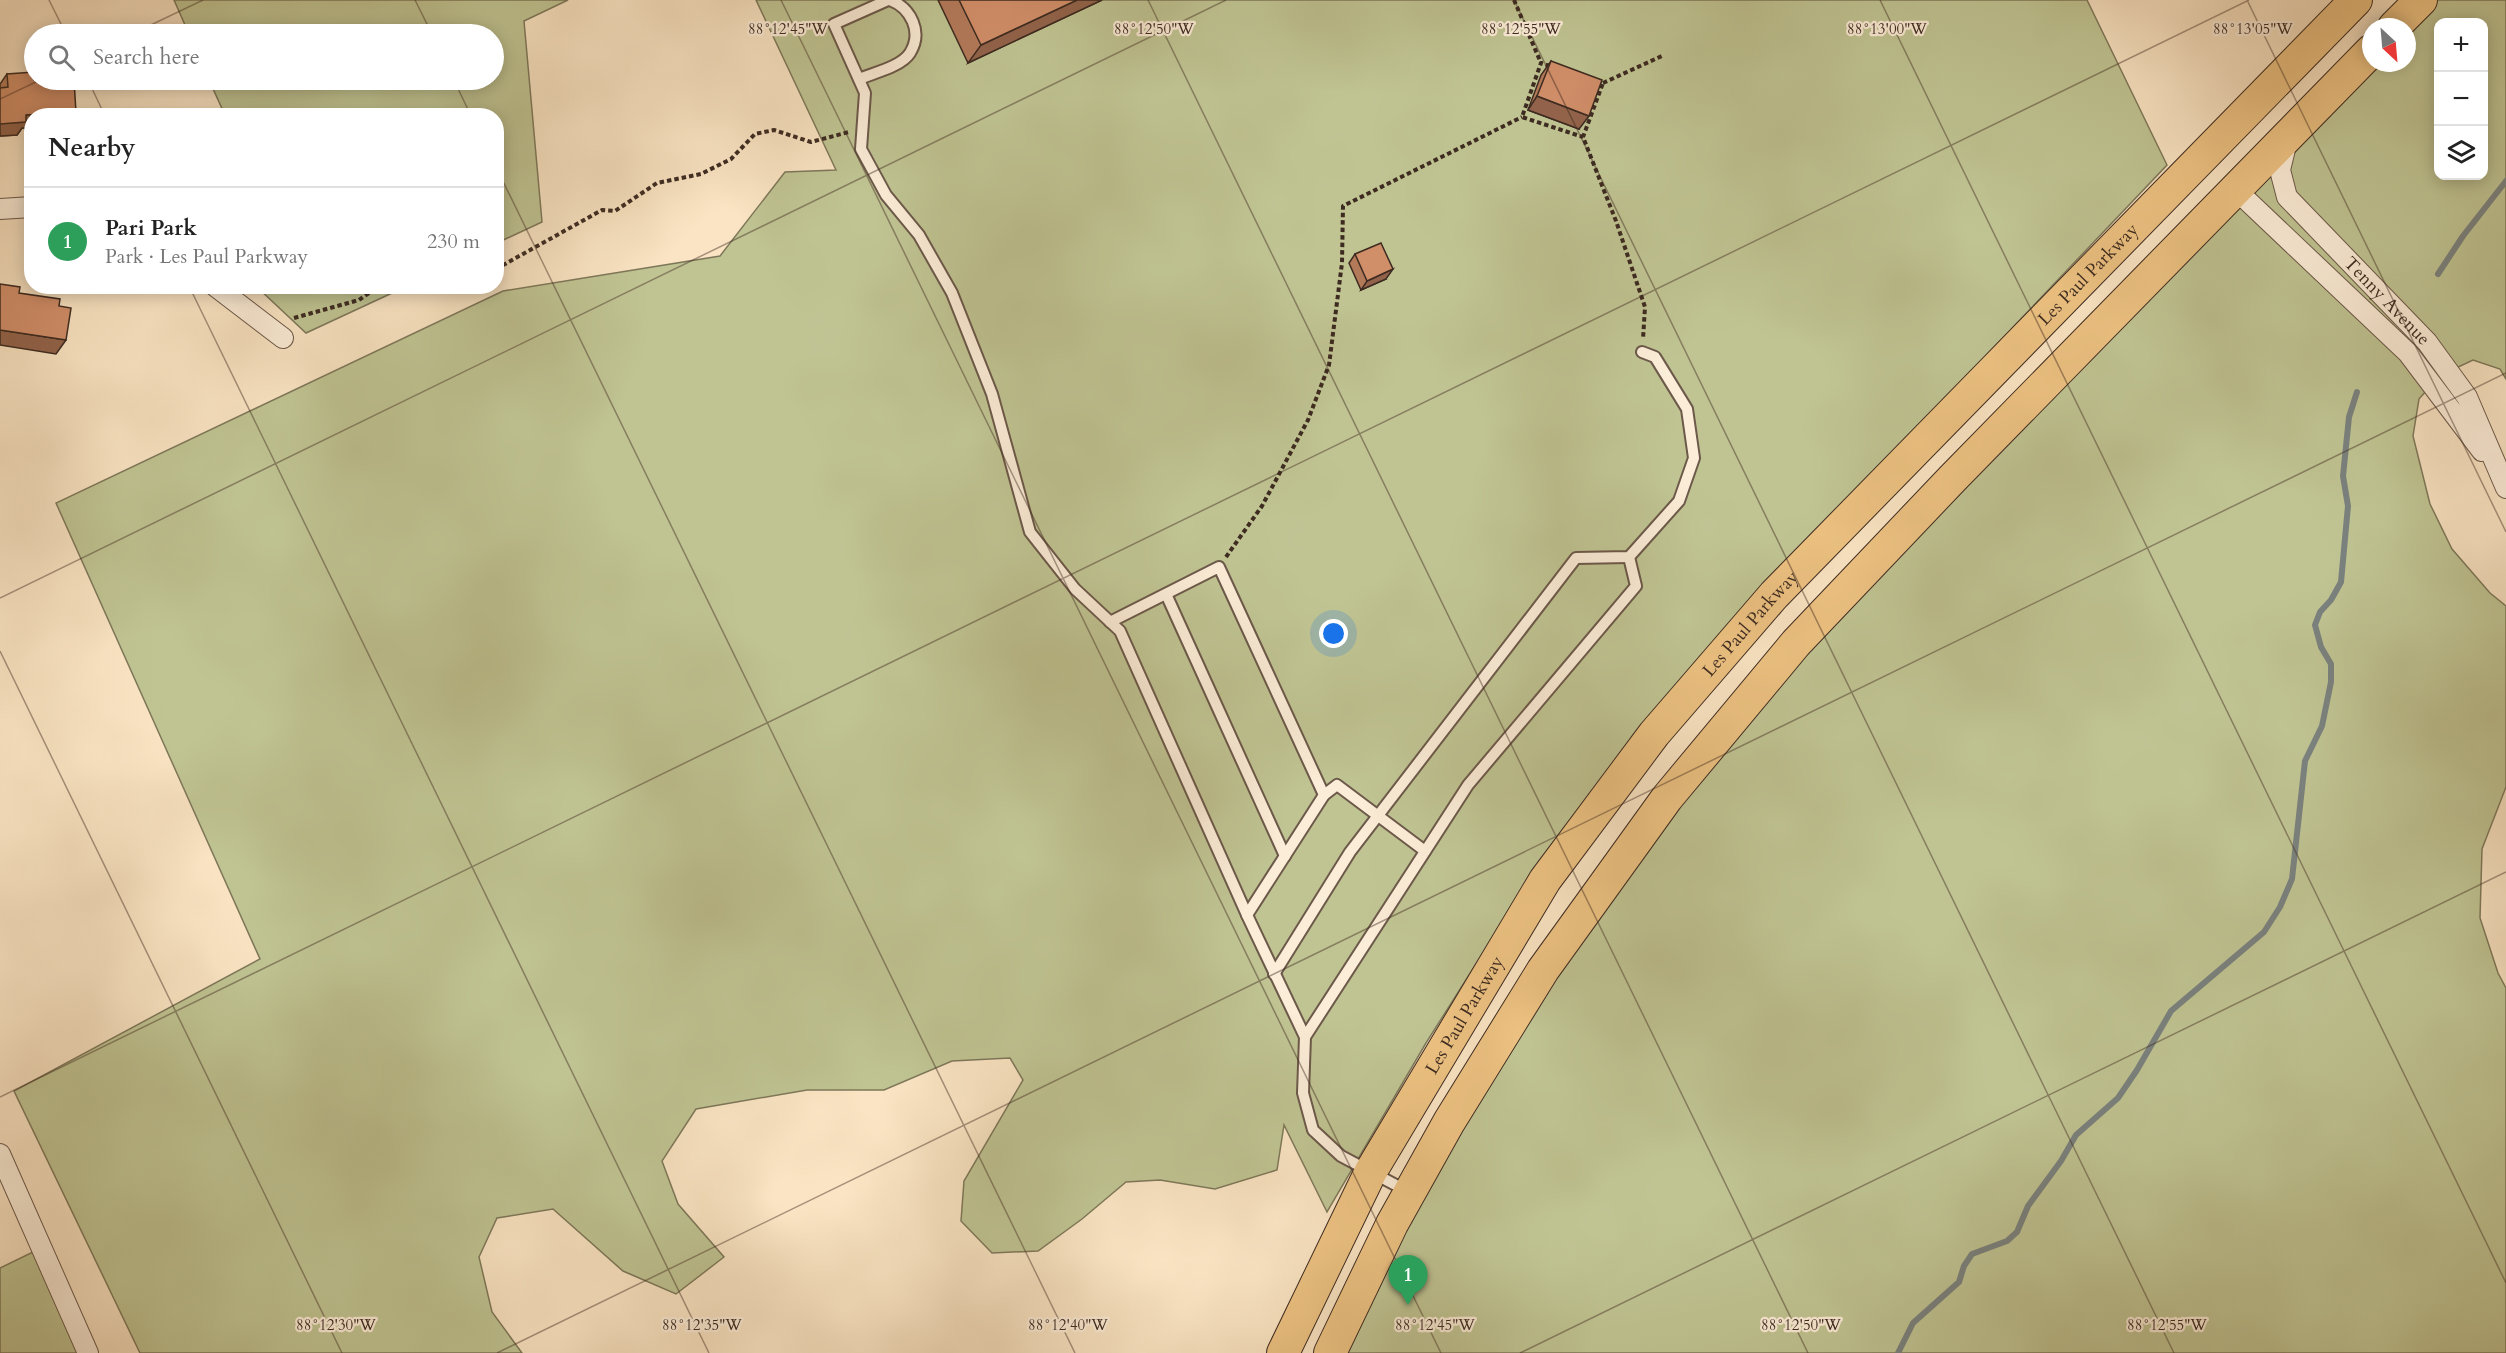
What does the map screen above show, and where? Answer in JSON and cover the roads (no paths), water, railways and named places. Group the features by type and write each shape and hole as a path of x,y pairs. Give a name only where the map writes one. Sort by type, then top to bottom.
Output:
{"main road":[{"name":"Les Paul Parkway","path":"1282,1353 1371,1171 1545,880 1654,734 1774,595 2356,0"},
{"path":"2235,189 2227,174 2228,160 2378,0"},
{"path":"2403,18 2421,0"},
{"path":"1330,1353 1410,1193 1449,1122 1543,970 1667,798 1804,635 2362,60"}],"street":[{"name":"Tenny Avenue","path":"2288,136 2280,170 2287,197 2427,342 2467,398 2503,481"},
{"name":"Tenny Avenue","path":"2235,189 2408,353 2503,481"},
{"path":"0,209 24,208"},
{"path":"225,294 283,338"},
{"path":"0,1154 88,1353"}],"lane":[{"path":"859,79 898,62 909,54 915,35 914,21 901,4 889,0 834,24 865,93 861,149 886,195 919,235 952,293 992,394 1030,532 1075,589 1120,631 1247,915 1305,1037 1302,1093 1313,1130 1341,1156 1410,1193"},
{"path":"1274,974 1350,852 1576,558 1629,557 1679,501 1694,458 1686,409 1655,357 1642,352"},
{"path":"1305,1037 1468,785 1636,586 1629,557"},
{"path":"1110,622 1220,567 1324,795"},
{"path":"1166,594 1285,856"},
{"path":"1247,915 1324,795 1337,785 1425,851"}],"waterway":[{"path":"2438,274 2463,236 2506,181"},
{"path":"1898,1353 1913,1323 1959,1282 1964,1266 1972,1254 2007,1241 2017,1232 2028,1206 2061,1161 2076,1135 2118,1098 2171,1011 2264,932 2280,907 2292,879 2305,761 2322,726 2331,682 2331,664 2321,647 2315,625 2320,612 2331,600 2341,582 2348,506 2343,476 2349,417 2357,392"}],"place":[{"name":"Pari Park","path":"1408,1305"}]}
